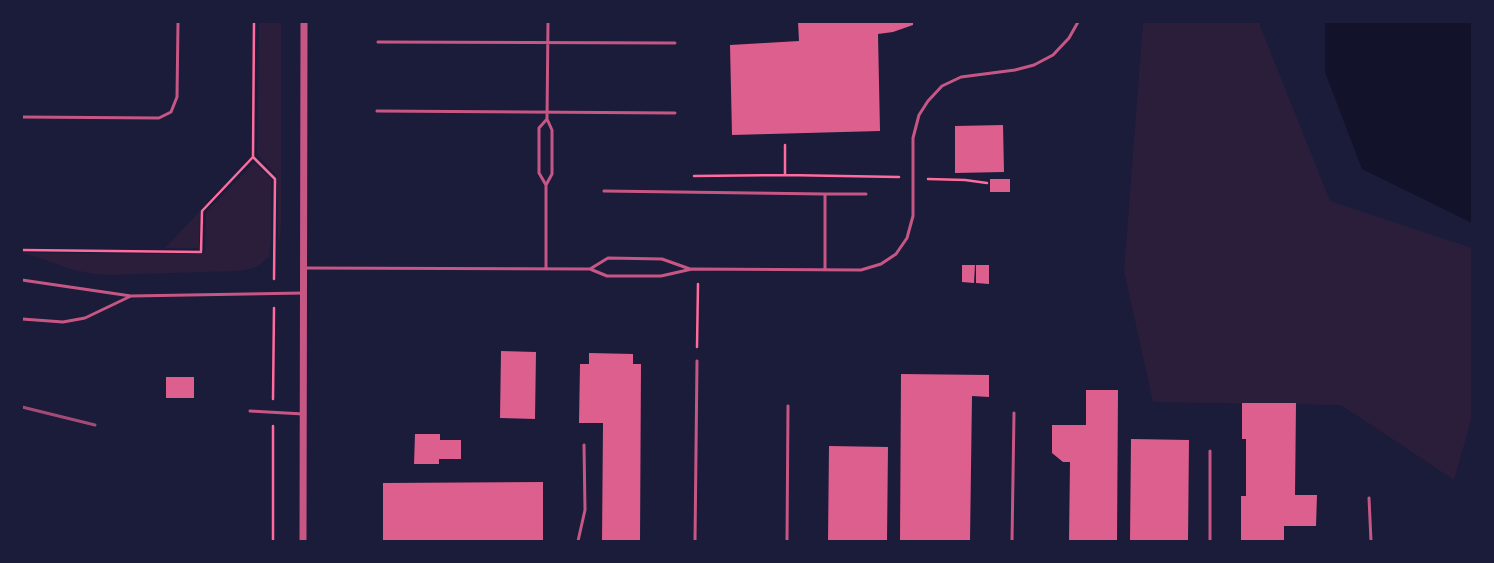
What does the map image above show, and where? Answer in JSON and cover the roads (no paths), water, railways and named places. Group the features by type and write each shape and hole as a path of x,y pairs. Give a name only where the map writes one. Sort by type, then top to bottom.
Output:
{"street":[{"path":"303,541 304,22"}],"lane":[{"path":"22,118 159,118 171,112 177,97 178,22"},
{"path":"546,269 546,185 552,174 552,130 547,119 548,22"},
{"path":"304,268 590,269 607,276 661,276 692,269 861,270 881,264 896,254 907,238 913,216 913,138 919,116 928,101 942,86 961,77 1015,70 1034,65 1053,54 1069,38 1078,22"},
{"path":"378,42 675,43"},
{"path":"377,111 676,112"},
{"path":"546,185 539,173 539,128 547,119"},
{"path":"604,192 866,194"},
{"path":"825,194 825,270"},
{"path":"590,269 608,258 662,259 692,269"},
{"path":"22,280 131,296 304,293"},
{"path":"22,319 63,322 85,318 131,296"},
{"path":"695,541 697,361"},
{"path":"787,541 788,406"},
{"path":"250,411 303,414"},
{"path":"1012,541 1014,413"},
{"path":"578,541 585,510 584,445"},
{"path":"1210,451 1210,541"},
{"path":"1369,498 1371,541"}],"railway":[{"path":"22,407 95,425"}]}
